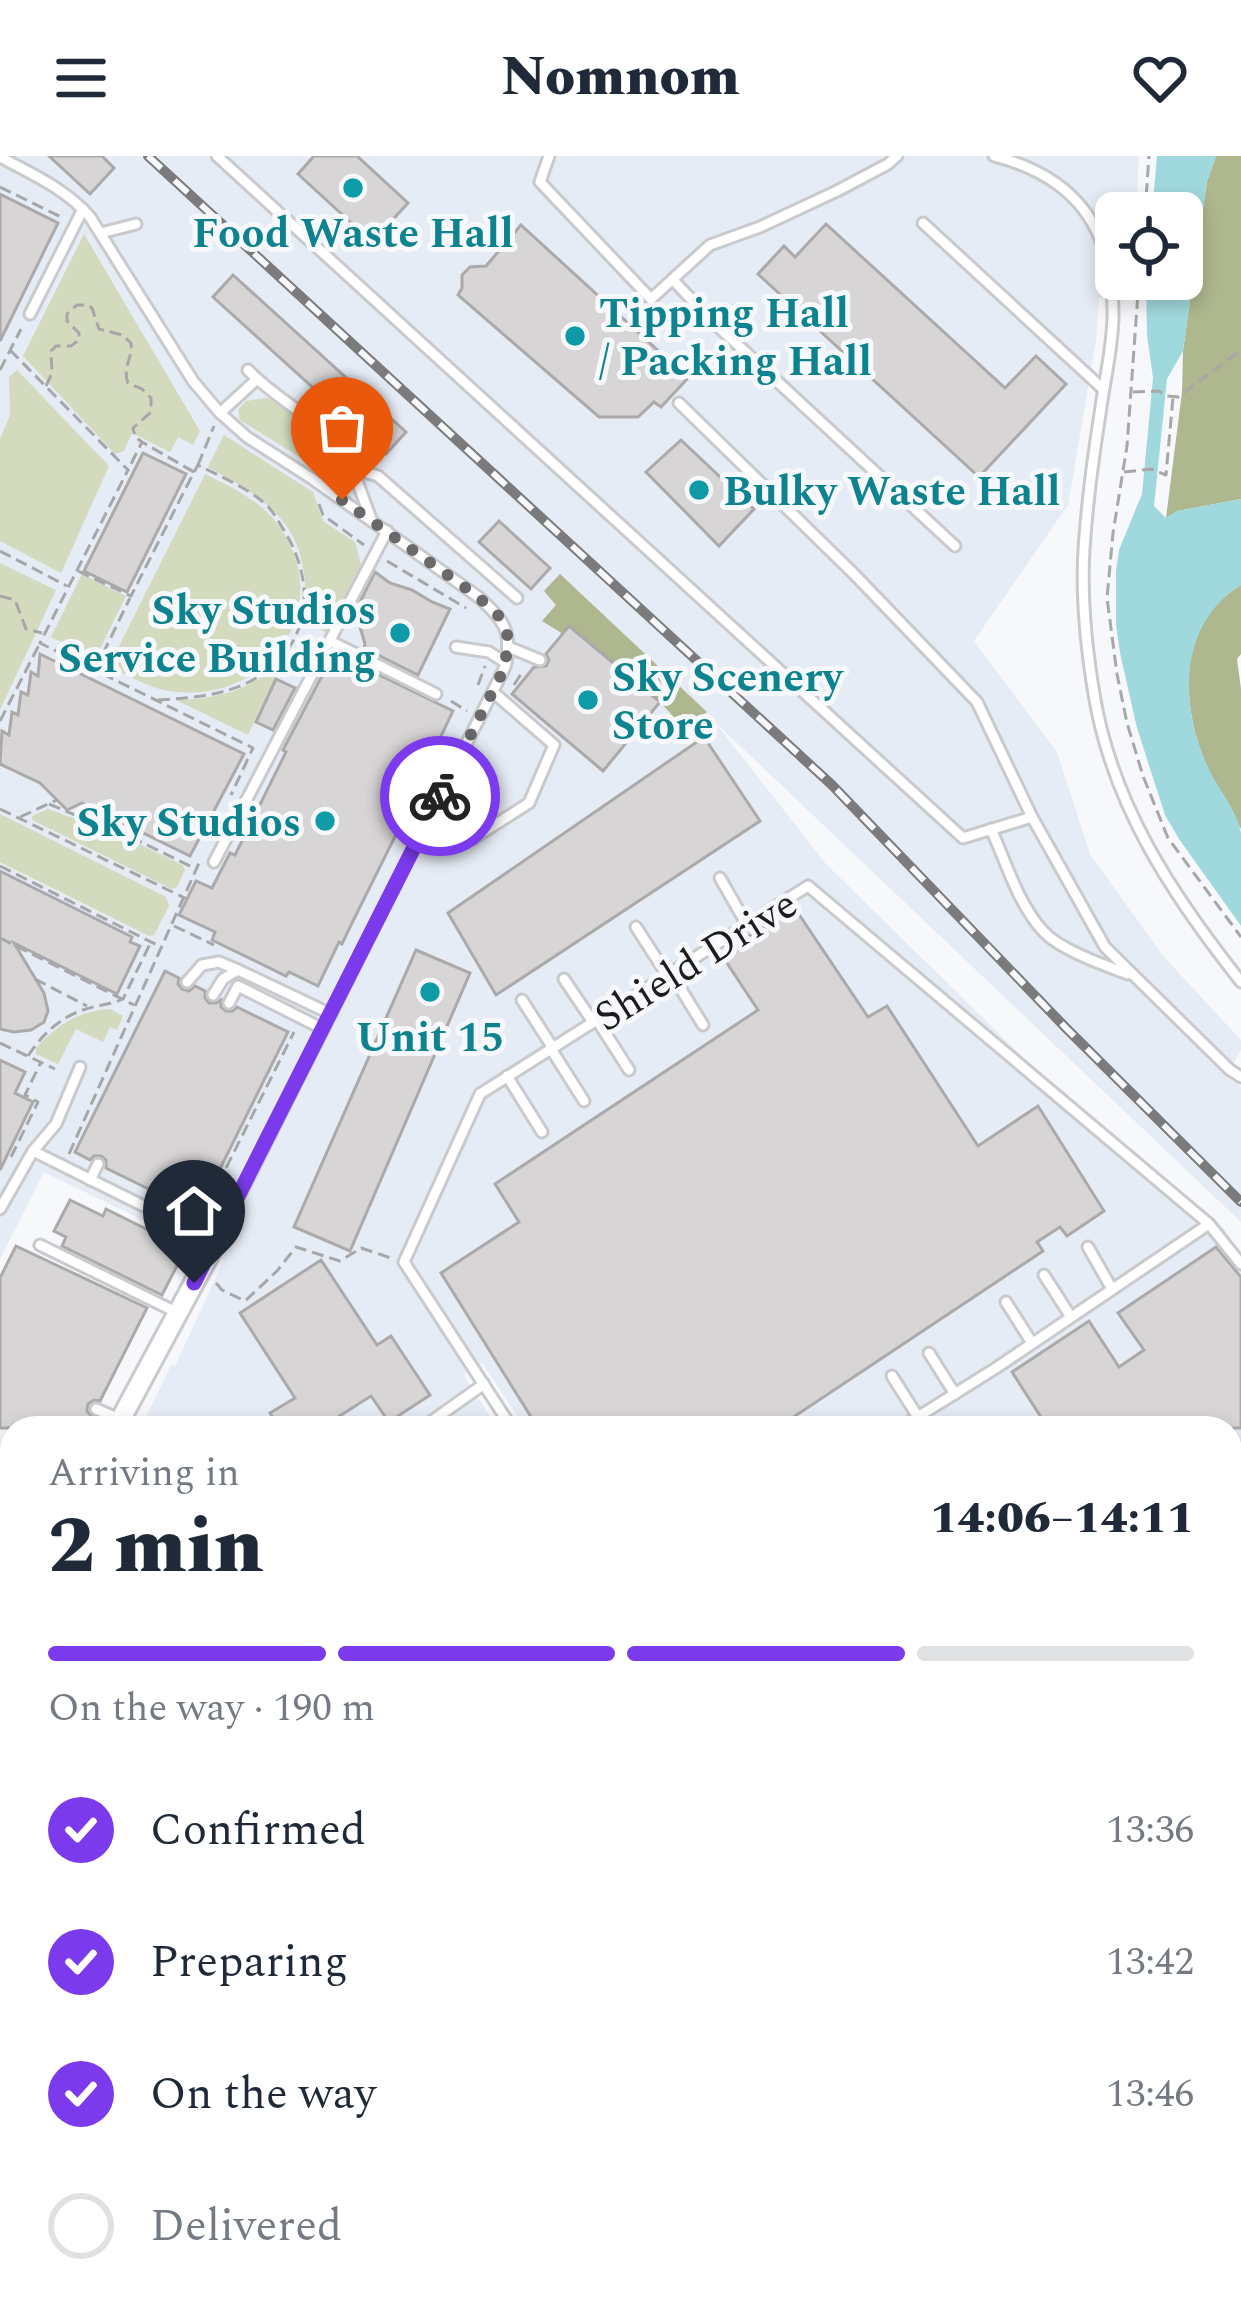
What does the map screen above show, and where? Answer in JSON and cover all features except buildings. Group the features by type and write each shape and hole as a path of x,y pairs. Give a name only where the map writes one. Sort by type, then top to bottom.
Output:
{"street":[{"path":"122,1416 213,1248"}],"lane":[{"path":"217,156 963,838 1032,817"},
{"path":"549,156 541,182 651,299 710,245 838,190 897,156"},
{"path":"994,156 1021,163 1066,188 1095,223 1108,266 1113,315 1084,551 1084,624 1095,700 1114,774 1140,837 1188,915 1241,982"},
{"path":"0,157 48,182 83,209 217,419 387,531 489,606 505,626 508,647 493,692 213,1248 167,1218 33,1151"},
{"path":"30,314 83,209"},
{"path":"923,223 1103,389"},
{"path":"100,233 136,224"},
{"path":"673,280 955,546"},
{"path":"248,370 323,431 352,468 372,521"},
{"path":"217,419 257,380"},
{"path":"679,403 977,702 1032,817 1105,947 1241,1077"},
{"path":"352,468 378,476 518,598"},
{"path":"214,862 387,531"},
{"path":"330,641 436,694"},
{"path":"456,647 489,652 506,663"},
{"path":"508,647 540,660"},
{"path":"474,838 530,802 554,745 493,692"},
{"path":"991,829 1028,910 1046,934 1103,965 1135,976"},
{"path":"720,878 747,925"},
{"name":"Shield Drive","path":"404,1262 480,1094 808,886 1209,1223 1241,1264"},
{"path":"636,927 703,1025"},
{"path":"187,982 202,965 219,962 331,1014"},
{"path":"213,994 223,979 238,970"},
{"path":"564,979 628,1070"},
{"path":"230,1003 238,986 323,1029"},
{"path":"522,1000 584,1102"},
{"path":"0,1209 33,1151 56,1124 80,1067"},
{"path":"507,1076 542,1132"},
{"path":"91,1180 98,1164"},
{"path":"167,1218 175,1202"},
{"path":"919,1416 1209,1223"},
{"path":"40,1245 178,1313"},
{"path":"1088,1247 1112,1289"},
{"path":"404,1262 504,1416"},
{"path":"1045,1275 1071,1317"},
{"path":"1006,1302 1032,1343"},
{"path":"929,1353 955,1394"},
{"path":"892,1376 916,1416"},
{"path":"439,1416 484,1384"},
{"path":"96,1409 106,1416"}],"path":[{"path":"1146,192 1149,156"},
{"path":"1138,300 1107,598 1127,723 1168,838 1241,937"},
{"path":"45,387 52,373 52,351 79,340 67,314 76,304 88,304 99,329 128,338 132,358 125,378 151,398 151,412 133,428 135,437 194,472"},
{"path":"0,370 30,314"},
{"path":"10,350 128,470"},
{"path":"1131,392 1159,391 1178,397 1241,350"},
{"path":"1123,472 1151,469 1166,475 1173,397"},
{"path":"95,670 217,419"},
{"path":"0,721 142,442"},
{"path":"156,700 200,697 247,684 274,666 292,645 302,620 302,568 273,512 261,500 198,465"},
{"path":"0,550 68,587"},
{"path":"77,570 131,596"},
{"path":"2,598 15,600 26,629 44,634"},
{"path":"40,643 253,748 225,808"},
{"path":"457,704 468,709"},
{"path":"19,818 57,800"},
{"path":"50,804 75,815 82,813 196,868"},
{"path":"0,809 185,898"},
{"path":"68,1153 206,848"},
{"path":"0,866 163,947"},
{"path":"173,925 227,952"},
{"path":"0,938 136,1005"},
{"path":"123,1000 151,941"},
{"path":"35,979 91,1008"},
{"path":"28,1056 73,1014 123,1000"},
{"path":"197,1217 201,1219 294,1032"},
{"path":"0,1042 55,1069"},
{"path":"10,1160 38,1102 25,1095 41,1062"},
{"path":"82,1121 88,1125"},
{"path":"245,1301 296,1246 340,1262 361,1248 404,1262"}],"shaded area":[{"path":"0,156 1139,156 1137,192 1095,192 1096,341 1068,505 974,641 1057,752 1090,854 1164,957 1241,1040 1241,1050 1226,1077 1241,1087 1241,1222 714,721 826,864 1030,1064 1222,1226 1241,1254 1241,1416 517,1416 482,1363 464,1375 490,1416 146,1416 224,1260 44,1172 0,1259"}],"green space":[{"path":"1216,156 1241,156 1241,499 1178,511 1166,518 1190,300 1203,300 1207,181"},
{"path":"84,234 200,431 193,445 178,437 170,452 132,433 124,451 115,454 23,356"},
{"path":"17,370 109,466 61,573 0,541 0,439 10,415 9,377"},
{"path":"267,398 291,408 311,425 325,447 332,472 325,473 240,420 238,410 246,401"},
{"path":"224,435 313,492 323,521 355,542 361,565 327,633 305,621 303,565 286,526 255,495 208,467"},
{"path":"205,474 255,502 279,526 295,556 300,587 297,616 285,642 266,665 241,681 211,691 168,691 109,666"},
{"path":"0,563 56,590 0,710"},
{"path":"82,574 126,596 95,659 51,637"},
{"path":"560,574 707,712 684,728 570,627 563,634 542,621 556,605 544,591"},
{"path":"1241,585 1241,654 1237,659 1241,829 1205,762 1189,689 1195,641 1205,620"},
{"path":"289,650 248,735 176,700 239,689 266,674"},
{"path":"48,809 78,820 84,817 122,835 120,841 125,843 127,838 182,865 185,870 177,887 172,889 32,820"},
{"path":"0,814 166,897 169,906 154,935 0,862"},
{"path":"110,1009 123,1016 117,1030 110,1027 103,1042 76,1029 58,1064 36,1054 52,1032 69,1021"}],"water":[{"path":"1157,156 1216,156 1203,209 1203,192 1154,192"},
{"path":"1146,300 1190,300 1183,351 1167,379 1154,506 1166,518 1177,511 1241,499 1241,585 1205,621 1195,644 1189,693 1199,743 1241,833 1241,926 1165,815 1137,728 1120,653 1116,571 1119,550 1142,494 1153,378"}],"railway":[{"path":"148,156 832,785 1241,1202"}],"way so far":[{"path":"342,500 477,596 505,626 505,667 440,796"}],"place":[{"name":"Food Waste Hall","path":"353,188"},
{"name":"Tipping Hall / Packing Hall","path":"575,336"},
{"name":"Bulky Waste Hall","path":"699,490"},
{"name":"Sky Studios Service Building","path":"400,633"},
{"name":"Sky Scenery Store","path":"588,700"},
{"name":"Sky Studios","path":"325,821"},
{"name":"Unit 15","path":"430,992"}],"route":[{"path":"194,1283 440,796"}]}
